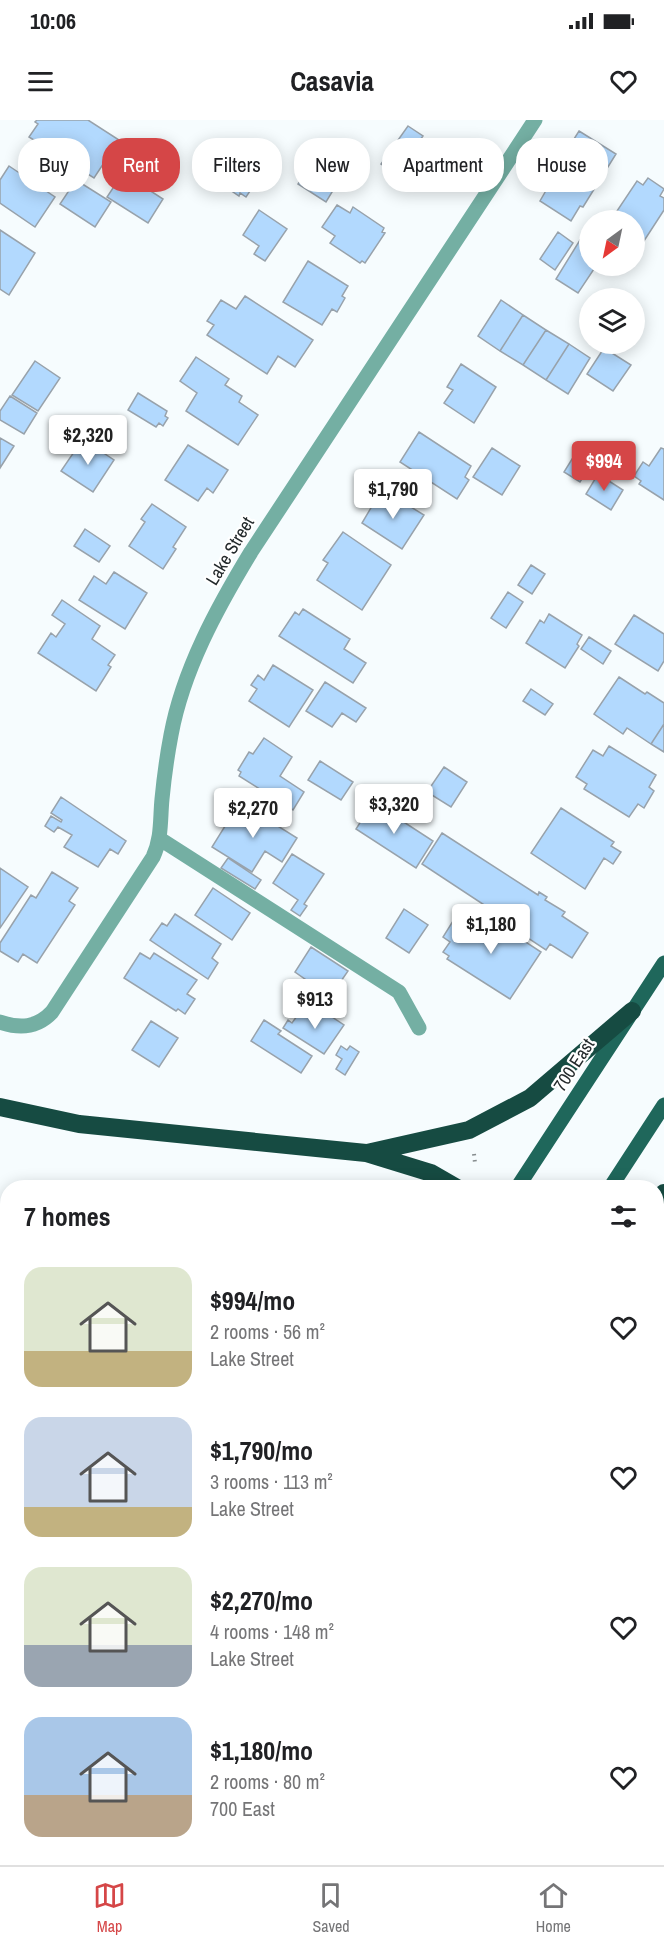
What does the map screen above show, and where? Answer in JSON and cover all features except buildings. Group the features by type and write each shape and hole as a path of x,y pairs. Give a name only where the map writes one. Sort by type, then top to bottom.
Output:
{"highway":[{"path":"366,1153 469,1130 530,1098 633,1011"},
{"path":"0,1107 79,1124 366,1153 430,1173 443,1180"}],"main road":[{"name":"700 East","path":"522,1180 664,963"},
{"path":"615,1180 664,1105"}],"street":[{"name":"Lake Street","path":"0,1022 17,1027 29,1027 45,1019 52,1012 153,857 160,839 162,800 171,733 183,692 213,617 251,552 535,120"},
{"path":"160,839 399,992 418,1028"}]}
